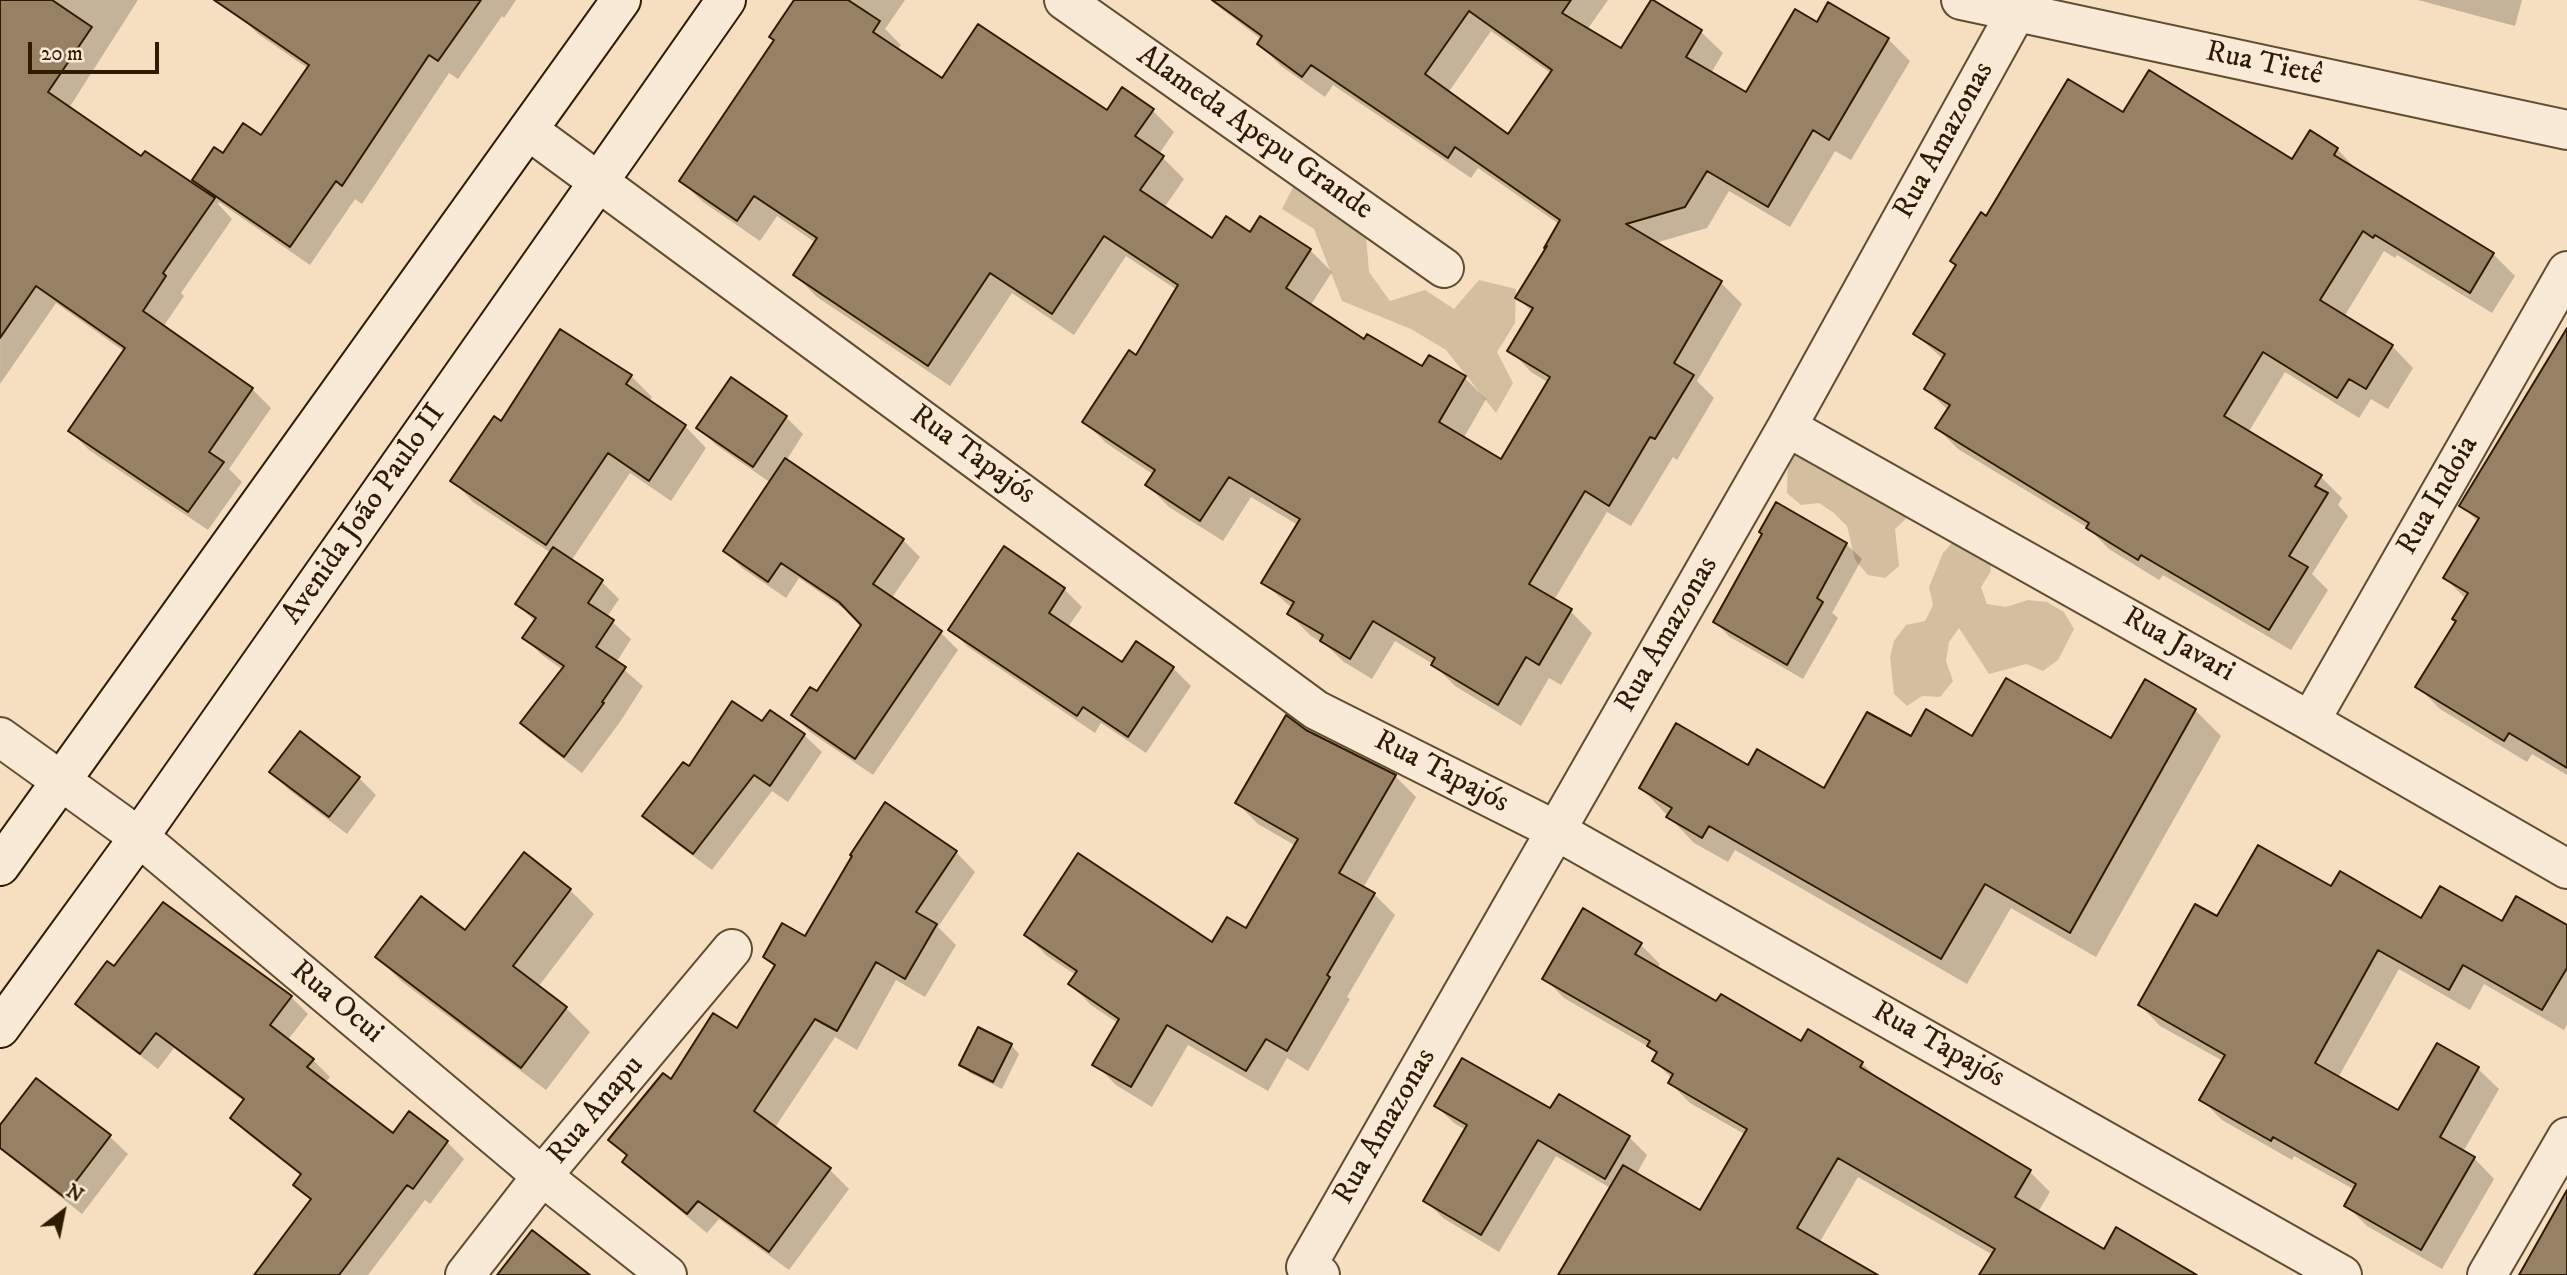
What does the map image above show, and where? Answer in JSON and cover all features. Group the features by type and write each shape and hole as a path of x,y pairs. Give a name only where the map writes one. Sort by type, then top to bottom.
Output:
{"street":[{"path":"0,866 621,0"},
{"name":"Avenida João Paulo II","path":"0,1028 139,837 726,0"},
{"name":"Alameda Apepu Grande","path":"1065,0 1444,268"},
{"name":"Rua Tietê","path":"1961,0 2020,6 2567,130"},
{"name":"Rua Amazonas","path":"1313,1271 1555,830 1787,427 2020,6"},
{"name":"Rua Tapajós","path":"528,130 1316,710 1555,830 2342,1275"},
{"name":"Rua Indoia","path":"2310,720 2567,271"},
{"name":"Rua Javari","path":"1787,427 2310,720 2567,869"},
{"name":"Rua Ocui","path":"0,737 139,837 542,1176 667,1275"},
{"name":"Rua Anapu","path":"466,1275 542,1176 732,949"},
{"path":"2487,1275 2567,1137"}],"shaded area":[{"path":"1298,177 1366,235 1369,272 1390,301 1425,290 1454,309 1479,280 1516,289 1515,323 1497,352 1513,383 1496,413 1446,350 1411,329 1342,301 1314,229 1282,209"},
{"path":"1796,441 1908,517 1895,529 1899,566 1885,578 1868,575 1855,560 1847,526 1834,513 1819,503 1801,505 1787,493 1788,457"},
{"path":"1957,537 1990,551 1991,571 1981,587 1987,604 2006,607 2028,600 2047,602 2064,612 2074,629 2058,660 2043,671 2026,664 1989,674 1959,628 1949,642 1946,661 1953,681 1940,697 1922,696 1907,706 1894,694 1890,657 1894,641 1906,625 1925,621 1933,605 1929,587 1943,553"}],"building":[{"path":"0,0 52,0 92,27 48,92 141,156 145,151 215,198 163,273 166,276 143,311 253,388 209,452 224,462 188,512 68,431 125,348 36,286 0,338"},
{"path":"214,0 481,0 438,61 429,55 342,186 336,181 290,247 192,180 214,147 223,153 243,123 261,135 309,65"},
{"path":"794,0 848,0 880,21 873,32 942,78 978,24 1107,110 1122,87 1154,109 1135,136 1164,156 1140,190 1212,238 1226,216 1250,232 1260,216 1311,249 1286,288 1364,339 1367,334 1422,366 1429,355 1466,376 1439,422 1501,459 1550,377 1507,351 1533,308 1515,298 1560,220 1455,147 1448,158 1311,65 1302,77 1257,44 1262,36 1212,0 1571,0 1562,13 1621,48 1653,0 1702,30 1686,57 1746,92 1795,9 1817,22 1828,2 1889,38 1829,140 1813,130 1768,207 1707,171 1685,207 1626,224 1722,281 1674,363 1694,375 1655,439 1650,437 1609,506 1585,491 1529,584 1572,609 1539,665 1526,657 1498,705 1431,665 1435,658 1373,621 1350,659 1320,641 1323,635 1287,614 1294,602 1261,583 1300,519 1229,477 1200,521 1145,485 1155,470 1082,422 1129,350 1136,355 1178,285 1104,236 1052,314 990,273 928,366 793,275 817,238 754,196 737,221 679,181 774,40 769,37","holes":["1469,11 1552,70 1508,134 1425,74"]},
{"path":"2149,70 2292,159 2310,130 2338,148 2334,155 2494,253 2470,293 2375,235 2373,238 2363,231 2320,300 2393,345 2366,389 2349,379 2337,398 2263,352 2224,416 2322,475 2315,486 2328,493 2289,556 2308,567 2269,630 2141,555 2138,560 2086,528 2089,523 1935,428 1950,405 1924,389 1945,354 1913,334 1956,265 1950,261 1981,212 1986,216 2068,79 2123,112"},
{"path":"2567,328 2567,768 2509,733 2504,741 2415,687 2456,621 2452,619 2468,593 2443,578 2479,518 2459,506"},
{"path":"560,329 632,375 626,384 686,425 649,481 608,453 546,545 450,481 494,416 501,421"},
{"path":"731,377 787,416 753,467 696,428"},
{"path":"785,458 904,539 873,584 942,631 855,759 791,715 810,687 817,691 861,625 839,602 781,563 768,582 723,551"},
{"path":"1776,502 1847,543 1817,598 1823,602 1787,665 1713,622 1762,534 1759,532"},
{"path":"1004,546 1065,588 1049,613 1122,662 1136,641 1174,667 1128,737 1083,707 1077,716 948,630"},
{"path":"553,547 603,580 588,603 614,620 596,647 626,667 602,702 604,703 564,757 520,723 564,666 522,638 536,618 515,604"},
{"path":"2006,678 2111,738 2145,679 2196,709 2070,933 1985,884 1941,959 1709,826 1702,838 1666,817 1672,808 1639,788 1676,723 1748,765 1757,749 1824,788 1867,712 1911,736 1926,709 1972,736"},
{"path":"732,701 762,721 770,710 805,734 770,786 754,775 693,854 642,816 683,762 689,766"},
{"path":"1286,715 1306,730 1396,775 1339,873 1375,893 1287,1051 1266,1039 1246,1071 1167,1025 1131,1087 1092,1065 1119,1019 1068,984 1077,971 1024,935 1078,853 1212,942 1227,917 1246,928 1298,839 1235,803"},
{"path":"300,731 360,777 329,817 269,772"},
{"path":"885,802 957,851 916,912 937,924 905,979 876,962 837,1031 815,1019 754,1111 831,1168 769,1252 698,1201 687,1214 622,1162 627,1155 608,1140 663,1073 671,1079 713,1013 737,1028 775,965 763,957 782,923 805,936 852,856 850,855"},
{"path":"2258,845 2331,886 2340,871 2421,918 2440,886 2502,921 2516,896 2567,925 2567,968 2542,1010 2463,965 2449,990 2378,950 2315,1063 2398,1110 2437,1043 2479,1067 2440,1137 2475,1157 2421,1250 2344,1206 2356,1184 2273,1137 2271,1141 2199,1100 2225,1055 2138,1005 2195,904 2217,916"},
{"path":"524,852 571,889 513,966 567,1007 521,1068 375,957 421,896 465,930"},
{"path":"163,902 292,996 270,1025 314,1059 307,1067 393,1133 409,1111 448,1141 413,1189 407,1185 339,1275 254,1275 311,1199 293,1185 301,1174 230,1118 244,1099 156,1033 140,1054 75,1004 107,961 114,966"},
{"path":"1583,908 1642,943 1635,954 1716,1001 1721,994 1801,1041 1808,1029 1863,1062 1860,1067 2031,1170 2015,1197 2104,1249 2116,1227 2197,1275 1979,1275 1995,1249 1838,1158 1797,1228 1878,1275 1558,1275 1623,1165 1700,1210 1747,1129 1668,1083 1673,1074 1652,1061 1657,1052 1647,1046 1650,1041 1542,979"},
{"path":"978,1027 1012,1044 993,1082 959,1065"},
{"path":"1462,1058 1550,1108 1559,1094 1630,1136 1605,1179 1538,1140 1481,1235 1423,1201 1467,1125 1434,1106"},
{"path":"36,1078 111,1135 64,1197 0,1148 0,1125"},
{"path":"2567,1190 2567,1275 2519,1275"},
{"path":"532,1230 590,1275 497,1275"}]}
